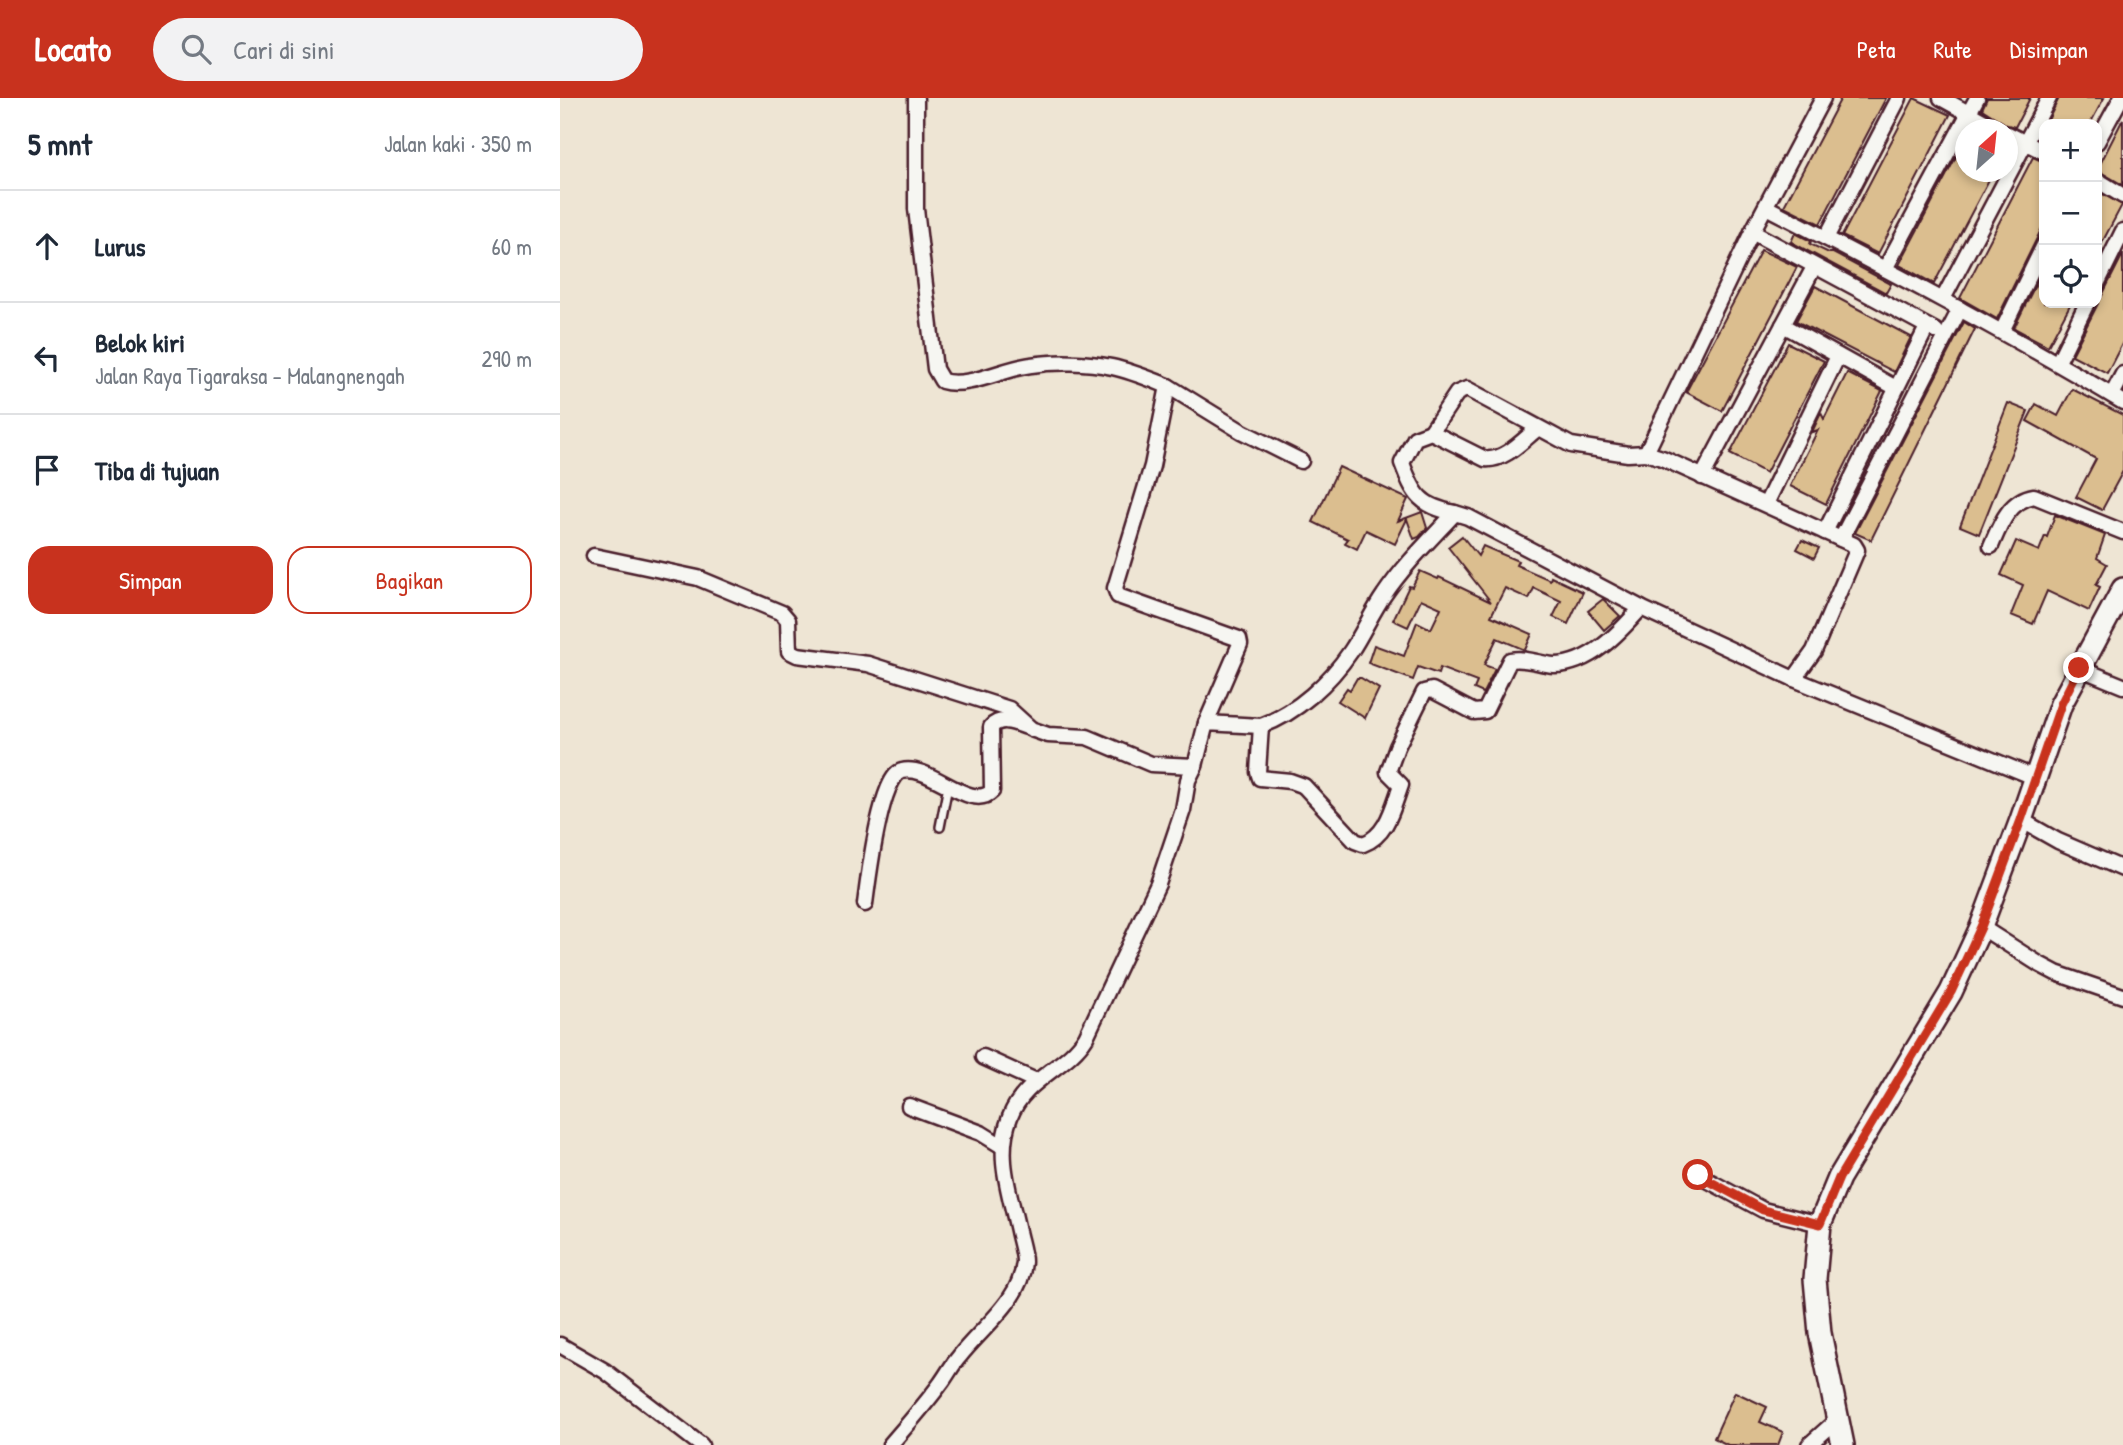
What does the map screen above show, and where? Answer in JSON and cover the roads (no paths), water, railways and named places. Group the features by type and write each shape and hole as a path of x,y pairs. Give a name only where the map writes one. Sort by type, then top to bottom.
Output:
{"main road":[{"path":"1843,1445 1821,1333 1815,1279 1820,1224 1839,1178 1951,992 1981,927 2061,704 2123,589"}],"street":[{"path":"916,98 916,209 935,369 942,381 951,384 1028,365 1058,363 1112,367 1168,386 1241,431 1301,461"},
{"path":"1646,453 1752,232 1823,98"},
{"path":"1826,238 1899,98"},
{"path":"1941,98 1978,119"},
{"path":"1885,269 1976,98"},
{"path":"1943,299 2049,98"},
{"path":"2102,133 2121,98"},
{"path":"2018,139 2039,150"},
{"path":"2100,182 2123,196"},
{"path":"1766,207 1943,299 2058,362 2117,398 2123,374"},
{"path":"2102,274 2123,231"},
{"path":"1752,232 1945,336"},
{"path":"2001,331 2039,255"},
{"path":"1702,477 1814,267"},
{"path":"2058,362 2085,308"},
{"path":"1841,539 1960,309"},
{"path":"1783,325 1896,388"},
{"path":"1825,532 1927,327"},
{"path":"1766,504 1838,356"},
{"path":"890,1445 941,1383 957,1358 1013,1295 1021,1278 1024,1260 1002,1146 1010,1115 1021,1097 1036,1081 1080,1046 1086,1037 1154,893 1183,810 1188,780 1195,766 1206,723 1240,644 1239,639 1115,593 1152,466 1168,386"},
{"path":"1794,679 1814,651 1857,550 1854,545 1662,458 1646,453 1628,454 1571,445 1467,389 1457,393 1431,432 1415,438 1402,463 1418,496 1430,507 1468,517 1641,608 1794,679 2034,777"},
{"path":"1431,432 1485,459 1494,460 1506,454 1538,428"},
{"path":"1991,546 2001,522 2013,506 2022,498 2034,496 2123,532"},
{"path":"1206,723 1261,726 1285,713 1329,680 1352,650 1384,594 1455,513"},
{"path":"594,556 698,578 786,616 787,646 793,653 868,663 1009,709 1031,729"},
{"path":"1261,726 1258,772 1260,778 1290,780 1304,786 1355,842 1363,844 1378,837 1385,826 1401,785 1388,772 1424,692 1432,690 1481,713 1485,711 1510,660 1521,658 1554,665 1573,661 1597,649 1620,632 1641,608"},
{"path":"2079,668 2123,687"},
{"path":"865,904 876,834 890,783 895,775 902,770 913,771 972,797 988,795 992,791 991,727 996,722 1012,722 1048,735 1087,737 1151,764 1195,766"},
{"path":"2021,820 2058,841 2123,869"},
{"path":"1981,927 2048,969 2123,996"},
{"path":"983,1056 1036,1081"},
{"path":"909,1106 981,1133 1002,1146"},
{"path":"1698,1175 1763,1210 1820,1224"},
{"path":"560,1345 605,1371 701,1445"},
{"path":"1809,1445 1838,1419"}],"lane":[{"path":"940,827 948,786"}]}
